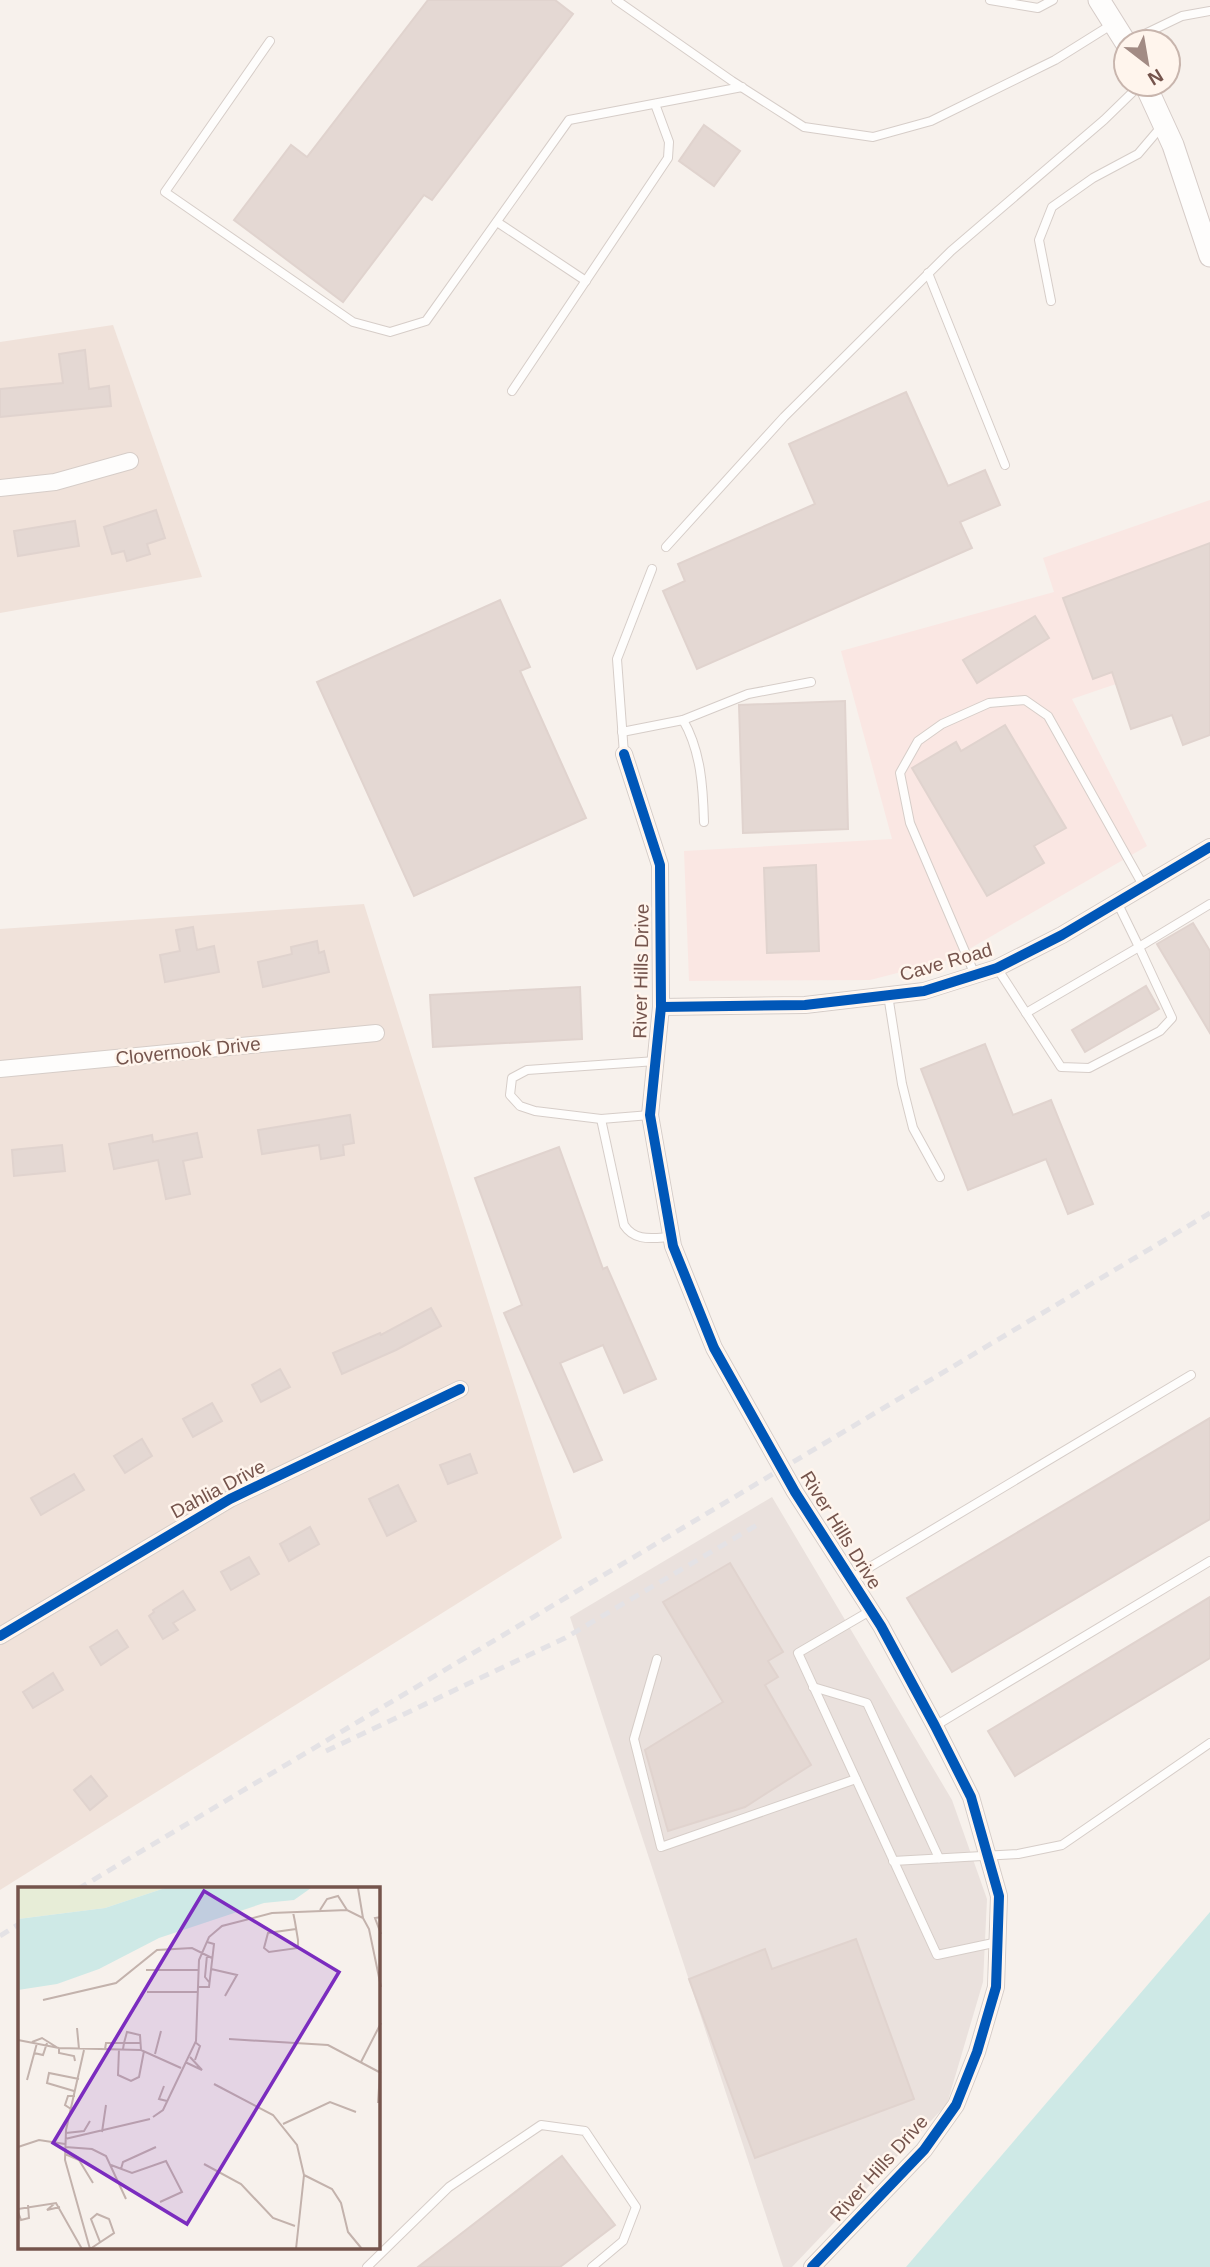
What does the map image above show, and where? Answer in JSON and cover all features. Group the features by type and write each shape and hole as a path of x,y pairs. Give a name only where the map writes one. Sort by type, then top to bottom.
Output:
{"main road":[{"path":"1099,0 1117,28"},
{"path":"1150,98 1172,145 1209,250"}],"street":[{"path":"0,488 55,482 130,461"},
{"name":"River Hills Drive","path":"624,754 660,865 661,1007 650,1115 673,1247 714,1348 795,1492 881,1626 971,1797 999,1896 996,1987 977,2052 956,2105 924,2150 812,2267"},
{"name":"Cave Road","path":"661,1007 805,1006 924,991 997,968 1062,935 1210,847"},
{"name":"Clovernook Drive","path":"0,1069 376,1033"},
{"name":"Dahlia Drive","path":"0,1636 230,1499 460,1388"}],"lane":[{"path":"615,0 742,88 804,127 873,137 931,121 1055,60 1114,23"},
{"path":"990,0 1038,8 1053,0"},
{"path":"1157,28 1182,16 1210,11"},
{"path":"270,41 165,192 353,323 390,332 426,321 569,120 742,88"},
{"path":"666,547 783,417 928,273 1128,98"},
{"path":"512,391 668,158 669,142 655,104"},
{"path":"1051,301 1039,240 1052,207 1093,178 1138,154 1163,124"},
{"path":"497,222 586,281"},
{"path":"928,273 1005,465"},
{"path":"624,754 617,659 652,569"},
{"path":"622,732 683,720 748,694 811,682"},
{"path":"975,975 911,823 901,785 900,773 909,754 918,741 942,724 989,703 1026,700 1048,716 1143,887"},
{"path":"683,720 691,736 703,782 704,822"},
{"path":"997,968 1061,1067 1089,1068 1160,1031 1172,1018 1117,902"},
{"path":"1026,1013 1210,904"},
{"path":"888,995 902,1084 913,1128 940,1177"},
{"path":"650,1115 601,1119 535,1111 520,1106 510,1095 512,1078 527,1070 656,1061"},
{"path":"601,1119 624,1225 629,1233 637,1238 672,1237"},
{"path":"850,1579 1191,1375"},
{"path":"935,1726 1210,1561"},
{"path":"870,1611 798,1654 937,1955 998,1942"},
{"path":"657,1659 634,1740 661,1847 856,1779"},
{"path":"813,1686 867,1703 939,1858"},
{"path":"893,1861 1017,1854 1062,1845 1210,1743"},
{"path":"367,2267 449,2187 541,2125 585,2131 636,2207 623,2241 592,2267"}],"shaded area":[{"path":"113,325 202,577 0,613 0,342"},
{"path":"1210,500 1210,652 1072,699 1147,846 952,959 870,980 689,981 684,851 892,839 841,651 1054,592 1043,558"},
{"path":"364,904 562,1538 0,1890 0,929"},
{"path":"772,1497 952,1800 987,1899 983,1982 947,2104 792,2267 783,2267 570,1617"}],"water":[{"path":"1210,1912 1210,2267 906,2267"}],"building":[{"path":"428,0 555,0 573,14 432,200 424,195 343,302 234,220 291,145 307,157"},
{"path":"704,125 740,151 714,186 679,161"},
{"path":"85,350 89,389 109,386 111,406 0,417 0,389 63,383 59,354"},
{"path":"906,392 948,486 985,470 1000,505 960,522 972,548 697,669 663,591 685,581 678,564 815,504 789,444"},
{"path":"156,510 165,538 147,544 150,554 127,561 124,551 112,554 104,527"},
{"path":"75,521 79,546 18,556 14,531"},
{"path":"1210,543 1210,735 1183,745 1172,715 1131,729 1112,672 1093,679 1063,598"},
{"path":"500,600 530,667 520,671 586,818 414,896 317,682"},
{"path":"1035,616 1049,638 977,683 963,660"},
{"path":"845,701 848,829 743,833 739,705"},
{"path":"1005,725 1066,828 1034,846 1044,863 987,896 912,768 956,742 961,751"},
{"path":"816,865 819,951 767,953 764,868"},
{"path":"1193,923 1210,951 1210,1033 1157,944"},
{"path":"193,927 197,950 214,946 219,972 165,982 160,955 180,951 176,930"},
{"path":"317,941 319,953 324,951 329,972 263,987 258,962 292,954 291,947"},
{"path":"1146,986 1159,1009 1085,1052 1072,1030"},
{"path":"580,987 582,1039 433,1047 430,995"},
{"path":"985,1044 1013,1115 1051,1100 1093,1204 1068,1214 1046,1159 968,1190 921,1069"},
{"path":"350,1115 354,1143 343,1145 344,1155 321,1159 319,1145 262,1154 258,1130"},
{"path":"197,1133 202,1157 183,1161 190,1194 166,1199 158,1160 114,1169 109,1144 152,1135 153,1142"},
{"path":"62,1145 65,1171 14,1176 12,1150"},
{"path":"559,1147 603,1269 607,1267 656,1379 624,1393 603,1345 560,1363 602,1460 574,1472 504,1313 522,1305 475,1178"},
{"path":"431,1308 441,1326 342,1374 333,1353 380,1333 381,1335"},
{"path":"280,1369 290,1387 261,1402 252,1385"},
{"path":"212,1403 222,1421 193,1437 183,1419"},
{"path":"1210,1418 1210,1519 952,1672 907,1598"},
{"path":"142,1439 152,1456 125,1473 114,1456"},
{"path":"470,1454 477,1473 448,1484 440,1465"},
{"path":"74,1474 84,1490 41,1515 31,1498"},
{"path":"398,1485 416,1521 387,1536 369,1499"},
{"path":"310,1527 319,1544 289,1561 280,1544"},
{"path":"249,1557 259,1574 231,1590 221,1572"},
{"path":"730,1563 783,1652 768,1661 778,1677 765,1685 811,1765 745,1807 668,1831 645,1750 723,1702 663,1602"},
{"path":"183,1591 195,1610 173,1623 178,1630 163,1639 149,1616 153,1610"},
{"path":"1210,1597 1210,1658 1015,1776 988,1731"},
{"path":"117,1630 128,1647 101,1665 90,1647"},
{"path":"53,1673 63,1690 33,1708 23,1692"},
{"path":"91,1776 107,1796 90,1810 74,1790"},
{"path":"856,1939 914,2099 755,2158 689,1979 765,1949 772,1969"},
{"path":"562,2156 615,2225 560,2267 418,2267"}],"railway":[{"path":"81,1887 1210,1213"},
{"path":"326,1751 565,1638 762,1522"},
{"path":"0,1936 18,1925"}],"cycle path":[{"path":"624,754 660,865 661,1007 650,1115 673,1246 714,1348 795,1492 881,1626 971,1797 999,1896 996,1987 977,2052 956,2105 924,2150 812,2267"},
{"path":"661,1007 805,1005 924,991 997,968 1062,935 1210,847"},
{"path":"0,1636 230,1499 460,1389"}]}
